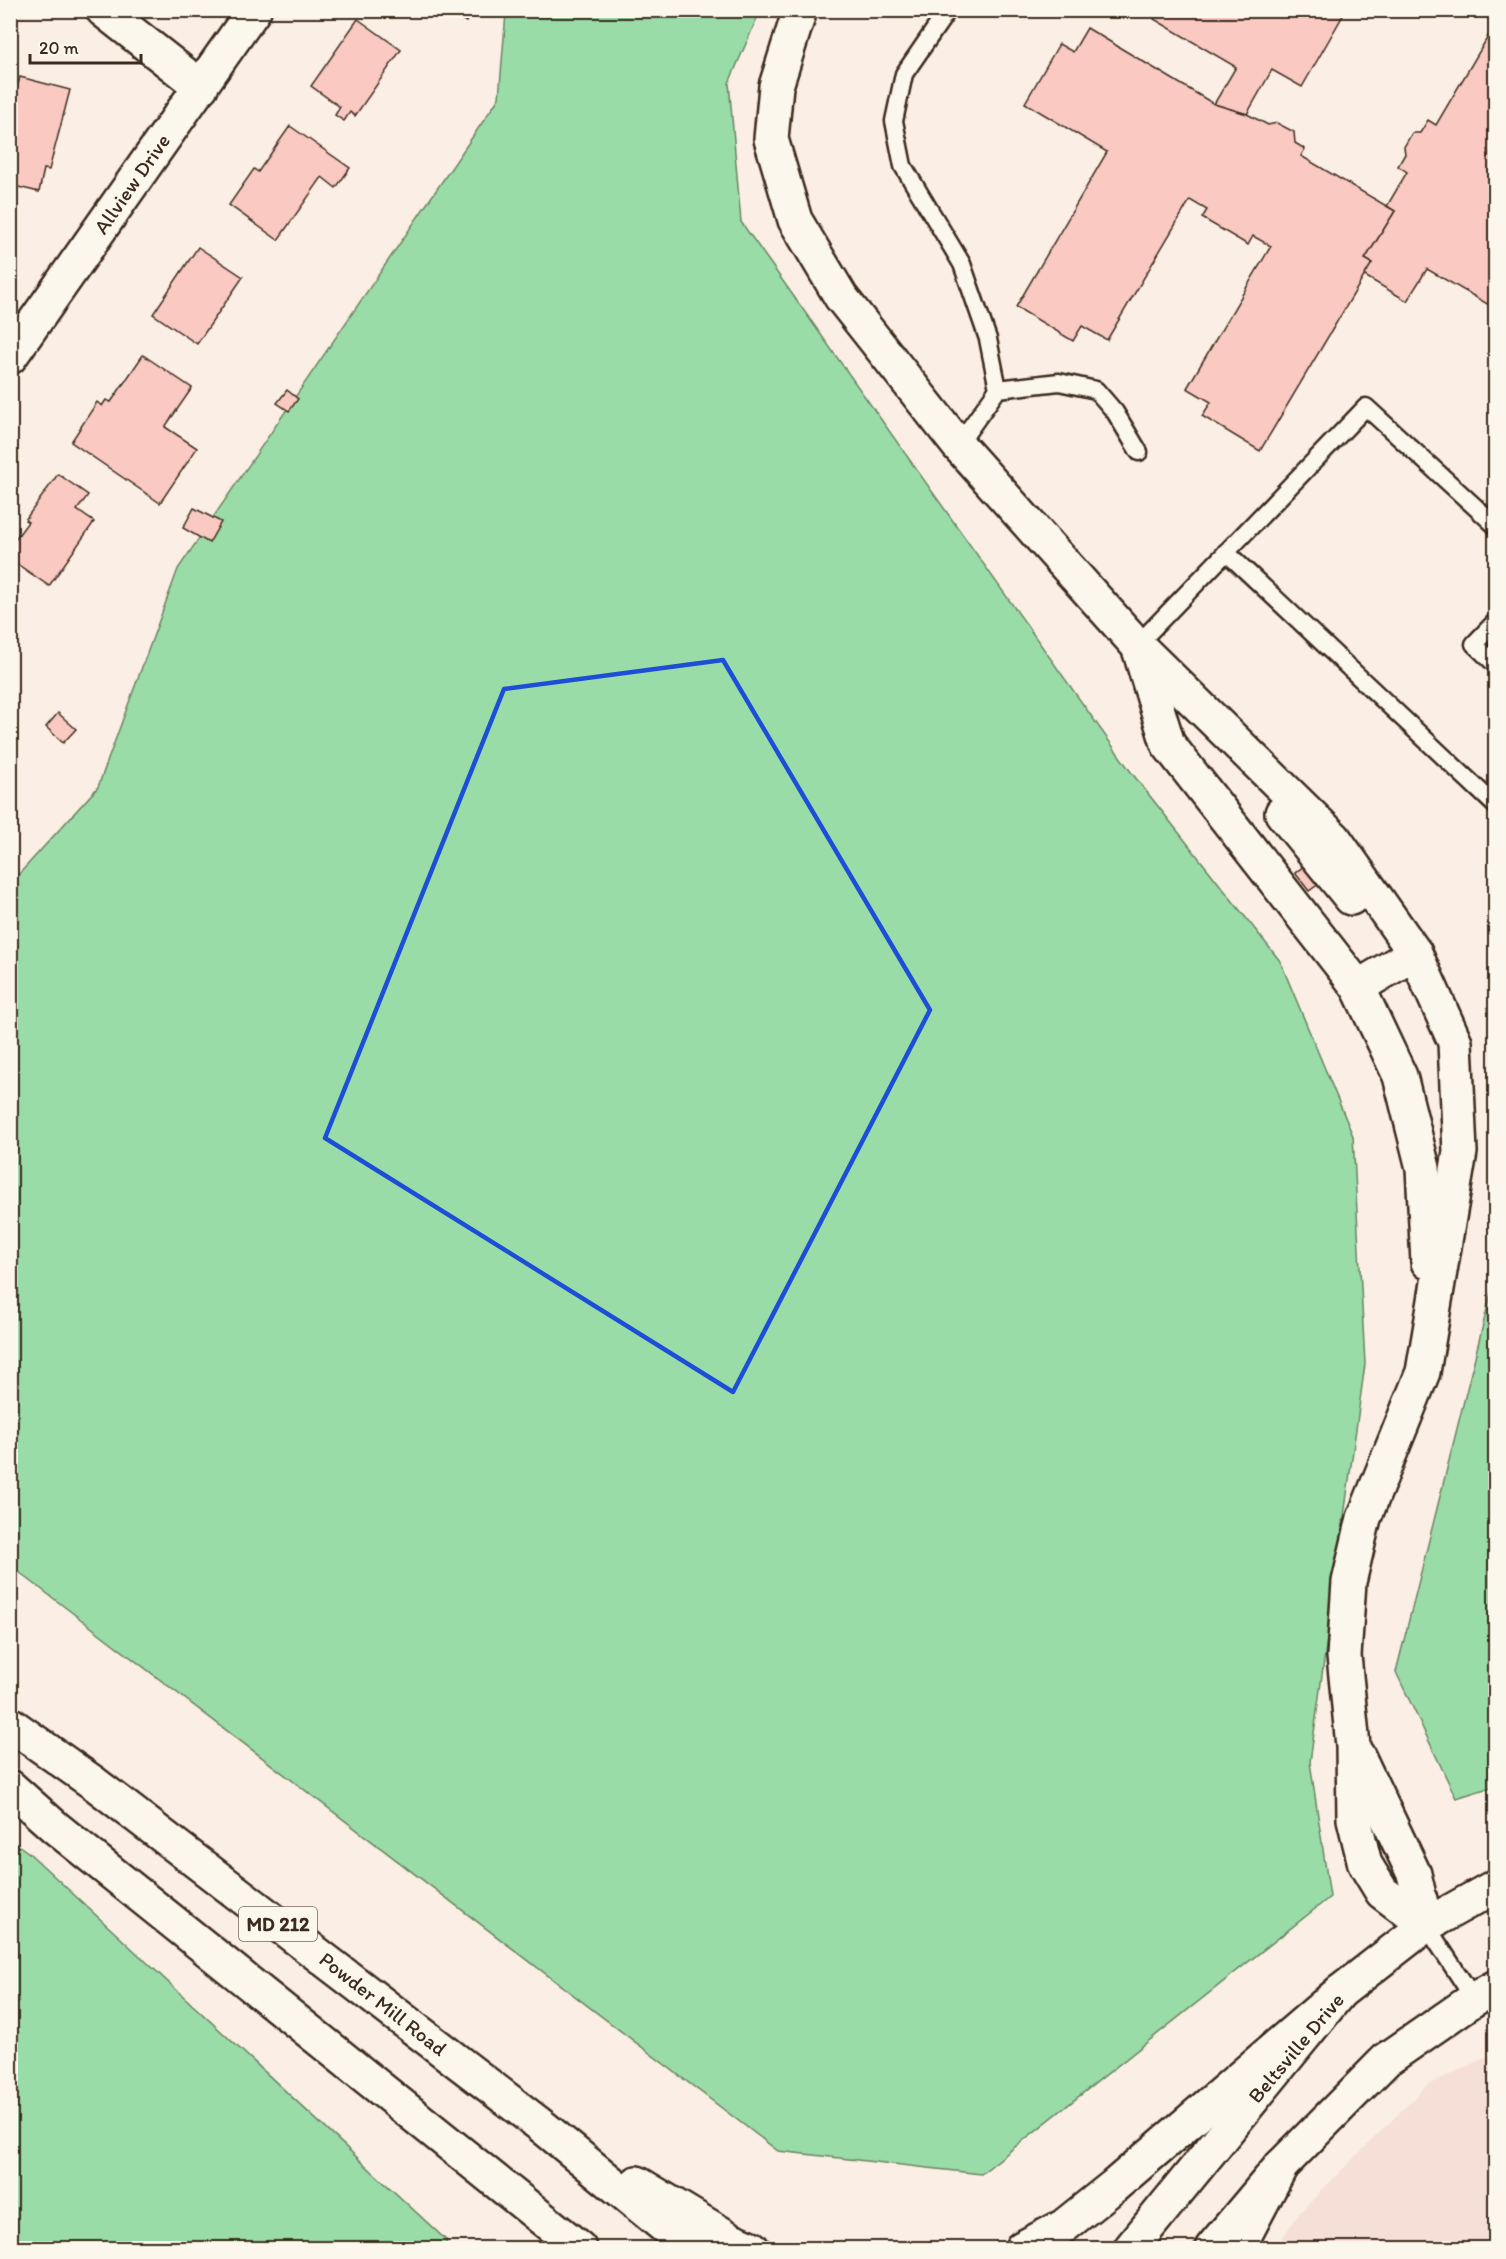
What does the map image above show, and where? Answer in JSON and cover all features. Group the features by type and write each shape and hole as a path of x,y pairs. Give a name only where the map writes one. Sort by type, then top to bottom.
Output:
{"street":[{"path":"103,10 201,87"},
{"name":"Allview Drive","path":"10,357 254,10"},
{"path":"801,10 776,86 771,139 795,220 841,297 958,445 1137,645 1334,838 1455,1042 1460,1152 1423,1372 1364,1518 1349,1582 1344,1656 1353,1746 1414,1874 1426,1925"},
{"path":"1137,645 1168,744 1358,987 1400,1076 1423,1168 1432,1317"},
{"path":"1358,987 1406,958"},
{"name":"Powder Mill Road","path":"10,1724 95,1784 543,2127 691,2248"},
{"name":"MD 212","path":"10,1787 56,1828 579,2248"},
{"name":"Beltsville Drive","path":"1131,2248 1340,1992 1426,1925 1496,1886"},
{"path":"1022,2248 1064,2226 1114,2186 1340,1992"},
{"path":"1212,2248 1281,2166 1386,2060 1485,1993"},
{"path":"543,2127 730,2239 753,2248"},
{"path":"1238,2248 1281,2166"},
{"path":"495,2181 565,2248"}],"lane":[{"path":"948,10 904,74 894,120 903,166 962,264 987,339 998,389"},
{"path":"958,445 998,389 1059,382 1096,390 1116,412 1139,452"},
{"path":"1137,645 1366,407 1496,526"},
{"path":"1226,552 1496,806"},
{"path":"1496,621 1474,644 1496,665"},
{"path":"1426,1925 1485,1993"}],"highlighted area":[{"path":"723,660 930,1010 733,1392 325,1138 504,689"}],"shaded area":[{"path":"1495,2053 1495,2248 1275,2248 1300,2212 1426,2086"}],"green space":[{"path":"508,11 760,11 729,83 741,222 1131,772 1280,961 1353,1136 1365,1364 1310,1762 1330,1897 981,2174 778,2151 11,1566 10,884 98,787 178,569 499,98"},
{"path":"1495,1277 1495,1786 1456,1798 1396,1672"},
{"path":"10,1839 29,1853 447,2241 444,2248 11,2248"}],"building":[{"path":"447,10 473,10 466,22"},
{"path":"1159,10 1346,10 1302,87 1272,70 1247,114 1214,104 1236,67 1154,19"},
{"path":"358,19 401,50 355,116 350,112 344,121 335,115 340,107 311,86"},
{"path":"1496,23 1496,309 1427,269 1407,301 1363,275 1372,263 1365,259 1395,211 1387,206 1407,172 1398,166 1405,154 1404,147 1412,133 1420,133 1428,120 1436,125"},
{"path":"1087,28 1214,104 1247,114 1268,125 1277,123 1294,132 1295,143 1305,149 1301,156 1395,211 1365,259 1372,263 1260,451 1202,416 1211,402 1187,388 1271,246 1253,236 1248,245 1202,218 1207,210 1190,200 1107,340 1082,326 1073,341 1016,307 1107,152 1025,103 1059,44 1073,52"},
{"path":"20,77 70,90 49,170 44,169 39,192 10,185 10,112"},
{"path":"290,126 350,168 336,188 322,177 278,240 229,205 254,169 258,172"},
{"path":"198,247 243,277 197,344 153,314"},
{"path":"143,355 192,388 165,427 197,448 160,503 71,442 97,402 102,406 106,400 111,402"},
{"path":"287,390 298,399 289,411 277,403"},
{"path":"58,474 88,495 77,510 94,522 49,586 10,559 10,546 28,522 25,520"},
{"path":"194,508 221,522 209,543 183,528"},
{"path":"58,713 76,729 63,743 46,727"},
{"path":"1313,859 1327,878 1309,891 1295,873"}]}
